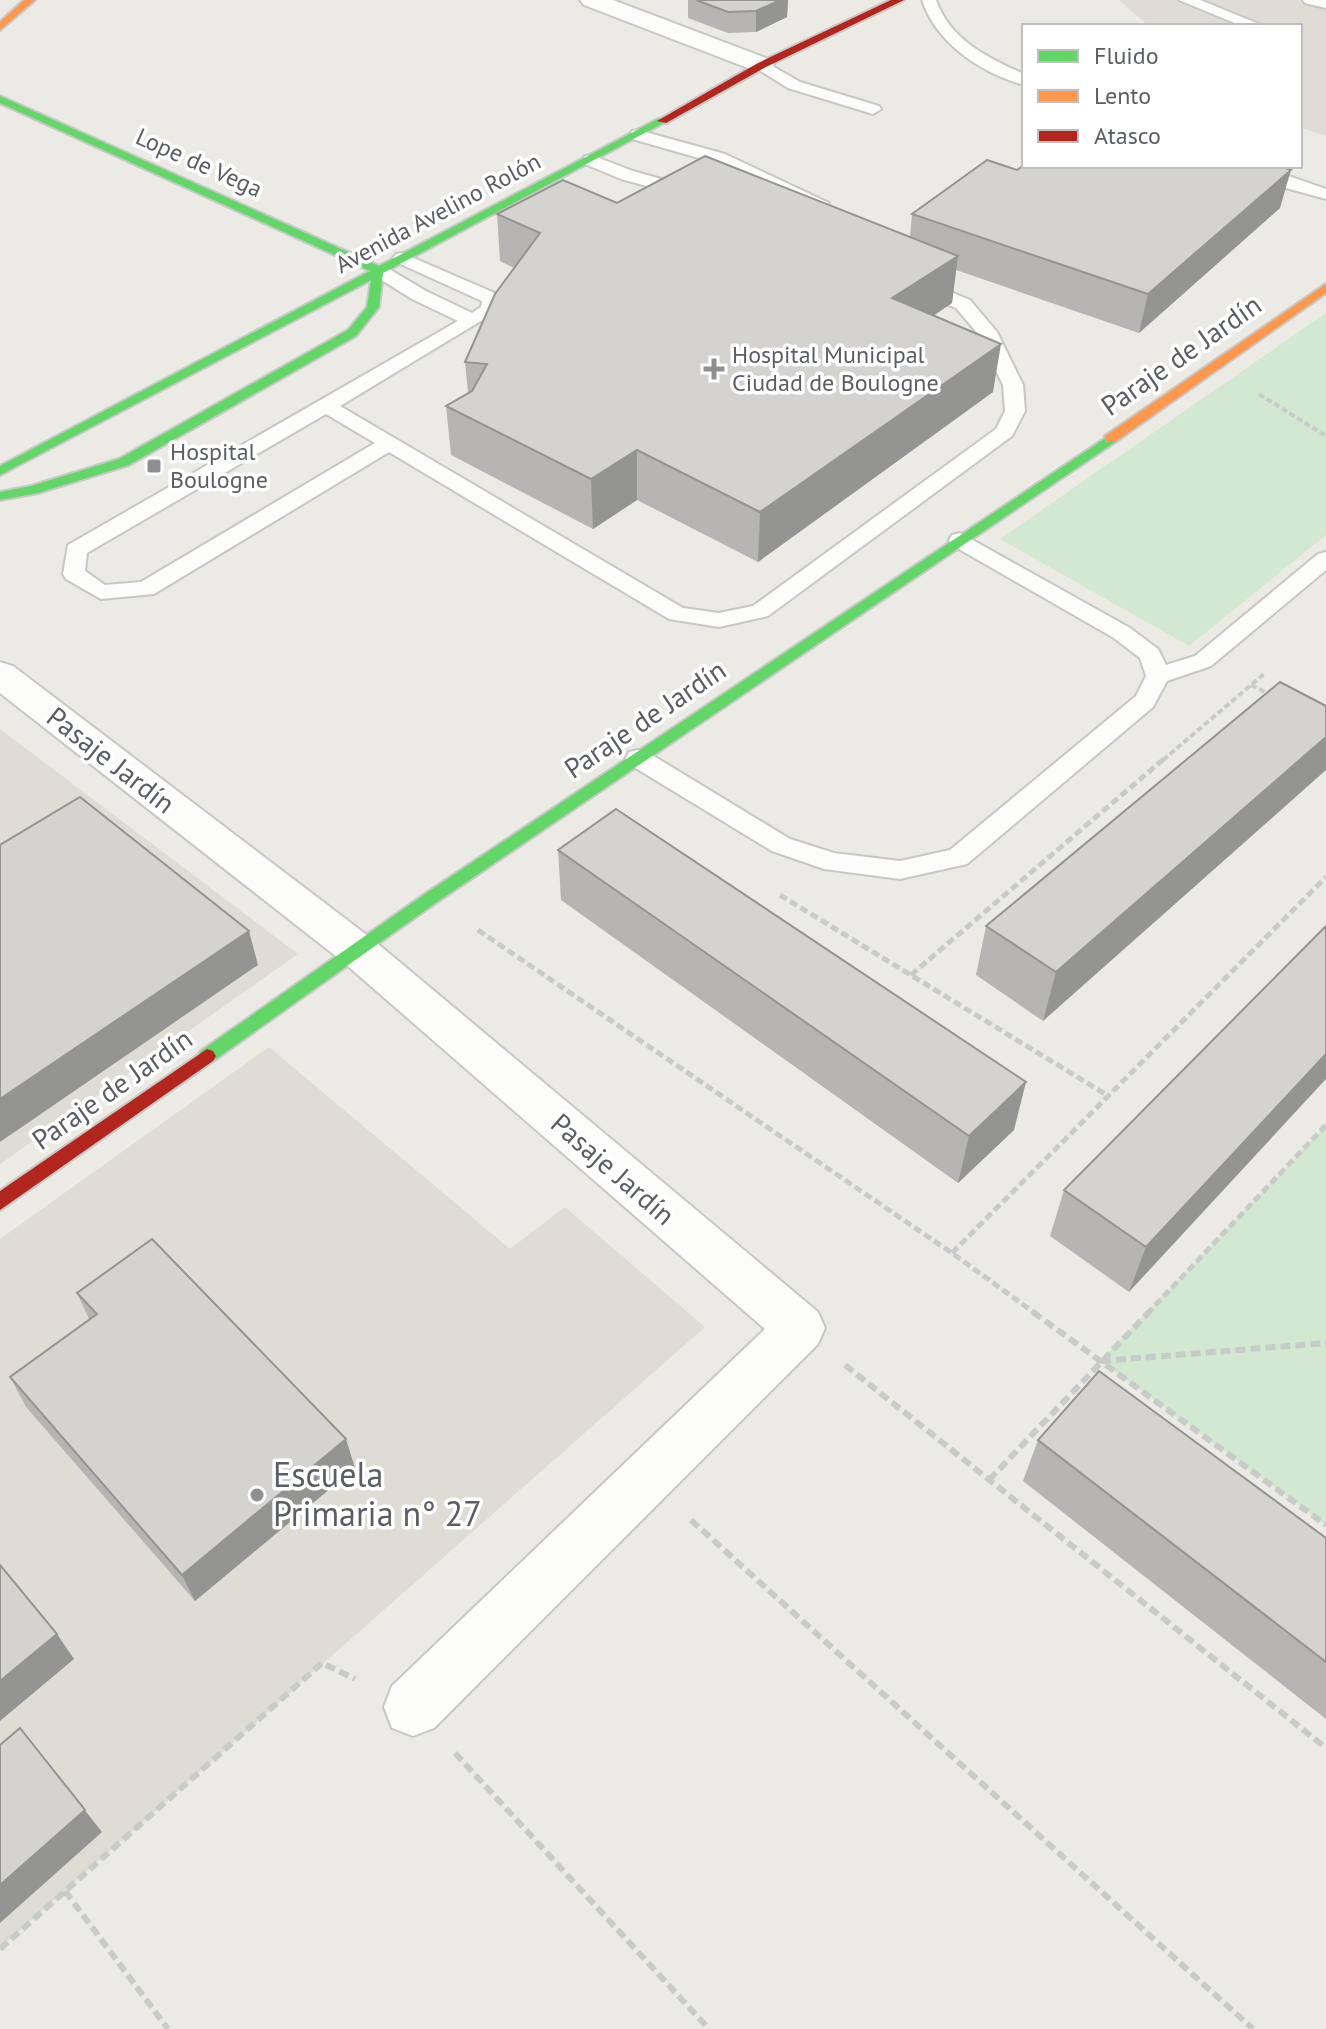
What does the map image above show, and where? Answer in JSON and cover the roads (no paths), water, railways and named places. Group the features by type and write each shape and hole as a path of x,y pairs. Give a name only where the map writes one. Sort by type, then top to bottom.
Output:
{"street":[{"path":"0,27 30,0"},
{"path":"592,0 762,65"},
{"name":"Avenida Avelino Rolón","path":"0,471 638,135 762,65 899,0"},
{"name":"Lope de Vega","path":"0,99 378,270"},
{"path":"0,496 33,490 124,462 352,333 373,307 378,270"},
{"name":"Paraje de Jardín","path":"0,1202 431,898 1219,365 1326,288"},
{"name":"Pasaje Jardín","path":"0,674 357,950 800,1328 413,1707"}],"lane":[{"path":"929,0 936,20 954,40 977,56 1022,79"},
{"path":"1186,0 1251,24"},
{"path":"1310,0 1326,4"},
{"path":"762,65 794,85 873,109"},
{"path":"638,135 719,158 834,209"},
{"path":"591,160 715,204"},
{"path":"1250,168 1326,194"},
{"path":"390,443 146,589 101,592 74,574 76,550 490,310 490,298 402,258"},
{"path":"378,270 419,295 472,320"},
{"path":"326,406 677,614 719,620 760,611 1005,432 1015,411 1013,385 987,332 963,304 898,278"},
{"path":"960,540 1122,633 1150,654 1158,676"},
{"path":"638,758 781,845 833,862 900,870 958,857 1145,701 1158,676 1203,661 1326,559"}],"place":[{"name":"Hospital Municipal Ciudad de Boulogne","path":"714,369"},
{"name":"Hospital Boulogne","path":"154,466"},
{"name":"Escuela Primaria n° 27","path":"257,1495"}]}
